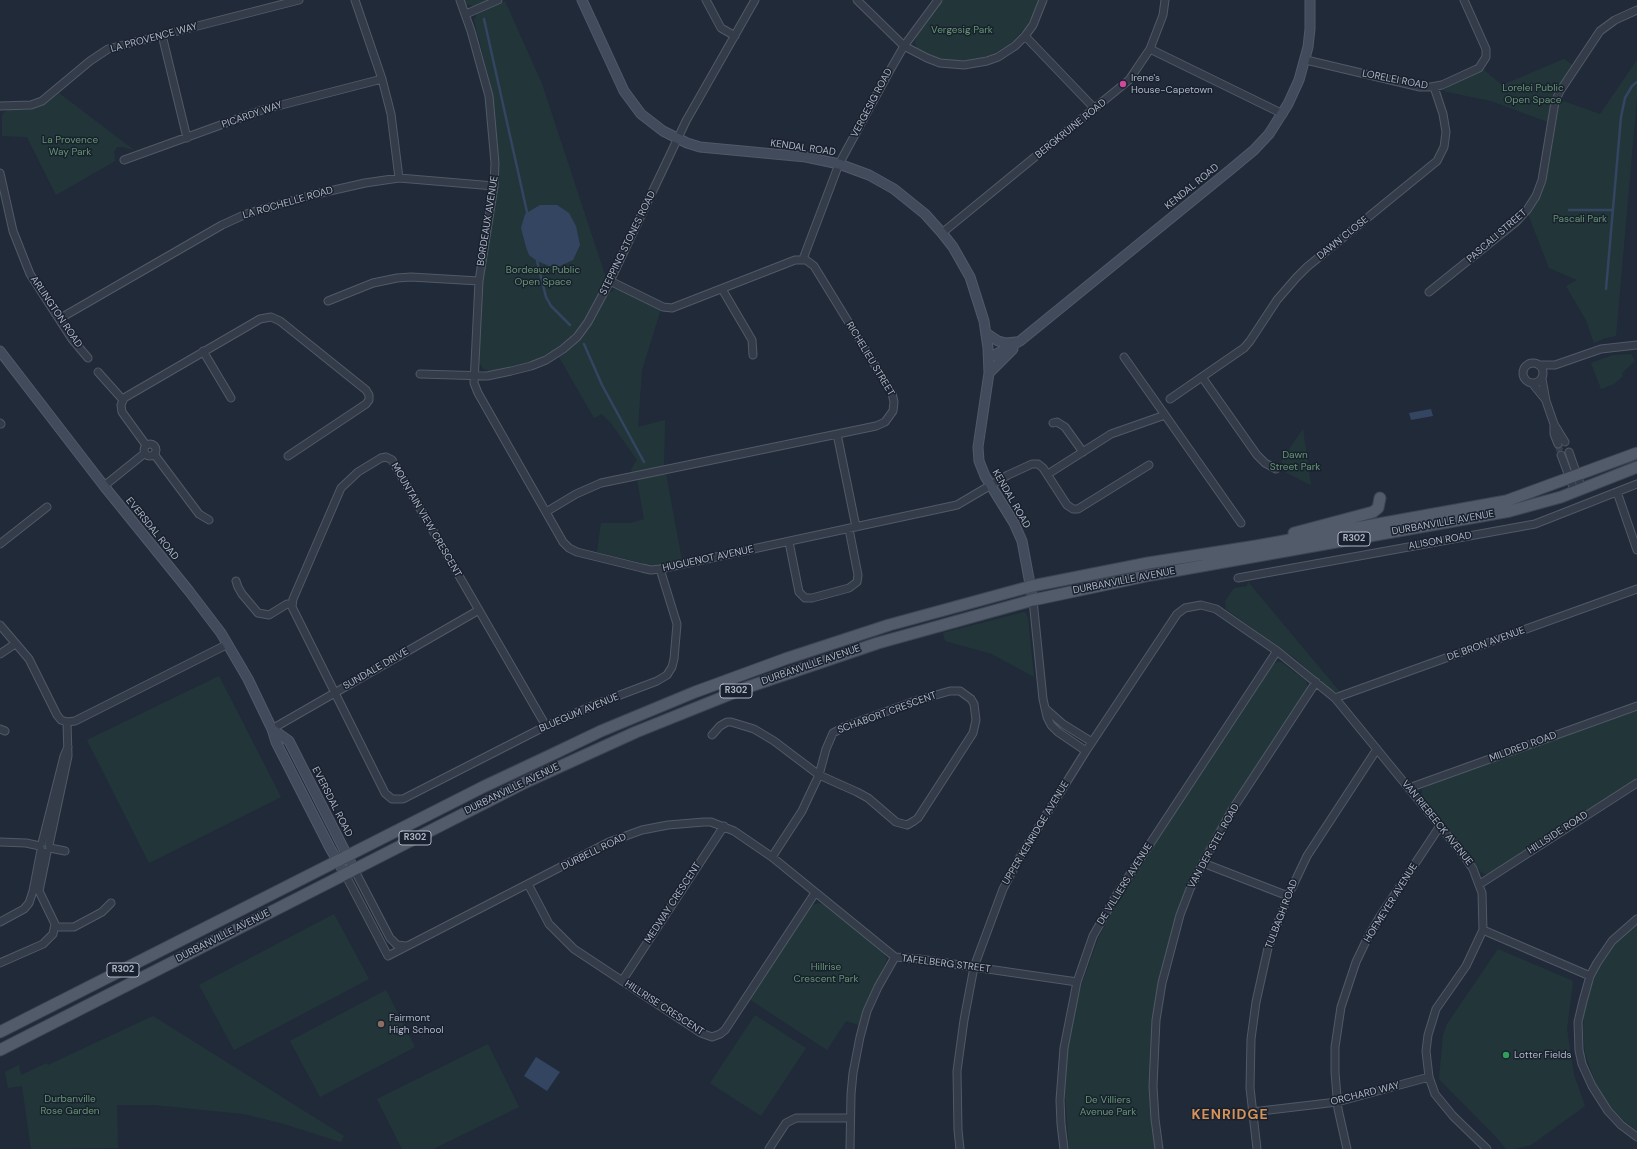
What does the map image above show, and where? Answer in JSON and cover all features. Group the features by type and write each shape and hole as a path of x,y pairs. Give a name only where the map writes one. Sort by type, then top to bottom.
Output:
{"main road":[{"name":"DURBANVILLE AVENUE","path":"0,1032 342,859 608,728 695,692 842,640 935,612 1032,586 1148,563 1256,546 1506,501 1637,453"},
{"name":"DURBANVILLE AVENUE","path":"0,1050 526,782 636,732 700,705 808,666 878,643 1034,600 1132,579 1510,511 1534,505 1578,490 1637,467"},
{"path":"1256,546 1280,536 1370,514 1378,508 1380,498"}],"street":[{"name":"LA PROVENCE WAY","path":"0,106 31,105 42,101 104,51 299,0"},
{"path":"355,0 382,79 391,114 400,178"},
{"name":"BORDEAUX AVENUE","path":"460,0 466,14 484,76 490,104 495,163 494,186 479,281 474,375"},
{"path":"466,14 498,0"},
{"name":"KENDAL ROAD","path":"582,0 618,79 629,99 648,120 663,131 677,139 707,148 806,157 839,164 868,175 894,189 924,214 942,232 953,247 970,278 980,306 986,333 989,373 978,455 982,471 1018,531 1025,552 1034,600 1042,699 1049,721 1054,729 1086,751"},
{"path":"706,0 721,28 735,36"},
{"name":"STEPPING STONES ROAD","path":"420,374 487,376 531,366 546,360 563,349 576,337 588,322 610,281 677,139 755,0"},
{"path":"857,0 904,46 940,63 964,66 998,57 1015,46 1025,36 1038,14 1043,0"},
{"name":"VERGESIG ROAD","path":"803,259 839,164 904,46 938,0"},
{"name":"BERGKRUINE ROAD","path":"942,232 1129,80 1150,49 1162,21 1165,0"},
{"name":"KENDAL ROAD","path":"989,373 1018,343 1254,150 1269,134 1283,114 1296,87 1306,60 1310,29 1310,0"},
{"name":"LORELEI ROAD","path":"1306,60 1420,87 1434,87 1442,85 1479,68 1486,57 1486,49 1464,0"},
{"name":"PASCALI STREET","path":"1429,292 1516,222 1527,210 1536,196 1541,184 1555,102 1560,91 1600,31 1615,20 1637,10"},
{"path":"162,35 187,138"},
{"path":"1025,36 1095,109"},
{"path":"1150,49 1283,114"},
{"name":"PICARDY WAY","path":"124,160 262,110 382,79"},
{"name":"DAWN CLOSE","path":"1170,400 1247,345 1277,300 1307,267 1436,160 1444,147 1446,132 1443,114 1434,87"},
{"name":"ARLINGTON ROAD","path":"0,172 2,193 13,231 30,274 72,339 88,358"},
{"name":"LA ROCHELLE ROAD","path":"59,319 222,225 246,214 312,195 365,183 400,178 494,186"},
{"path":"610,281 661,306 669,308 678,307 795,260 803,259"},
{"name":"RICHELIEU STREET","path":"546,512 576,494 606,482 876,426 885,422 893,411 894,398 814,266 809,261 803,259"},
{"path":"328,301 367,285 391,279 411,277 479,281"},
{"path":"722,289 752,340 753,355"},
{"path":"146,445 123,415 121,408 123,400 127,395 260,319 271,317 280,321 368,392 369,398 366,404 288,456"},
{"path":"986,333 992,338 1002,342 1018,343"},
{"name":"KENDAL ROAD","path":"989,358 1018,343"},
{"path":"1546,401 1532,383 1524,377 1523,373 1525,366 1528,364 1534,362 1541,365 1555,365 1601,349 1637,345"},
{"name":"EVERSDAL ROAD","path":"0,351 104,486 193,596 228,644 248,679 272,729 276,742 349,871"},
{"path":"203,351 230,398"},
{"path":"1124,357 1241,523"},
{"path":"1541,365 1543,368 1546,401 1561,443"},
{"path":"1532,383 1539,381 1555,365"},
{"path":"98,372 123,400"},
{"name":"HUGUENOT AVENUE","path":"474,375 474,383 478,393 563,542 573,550 646,569 660,569 957,506 1008,475 1032,464 1041,466 1048,474"},
{"path":"1202,377 1257,455 1265,463 1276,469"},
{"path":"1149,465 1080,508 1075,509 1067,505 1048,474 1111,434 1165,415"},
{"path":"1052,423 1057,422 1065,427 1083,452"},
{"path":"789,542 798,589 803,596 812,598 849,588 857,582 858,575 852,528 837,434"},
{"path":"146,445 150,444 155,447 156,451 154,454"},
{"path":"146,445 144,450 146,454"},
{"path":"104,486 146,454 149,456 154,454"},
{"path":"154,454 199,514 209,520"},
{"path":"1565,454 1578,490"},
{"name":"MOUNTAIN VIEW CRESCENT","path":"291,604 341,488 358,472 381,458 386,457 392,460 546,726"},
{"name":"ALISON ROAD","path":"1238,578 1535,524 1637,484"},
{"path":"1617,492 1637,550"},
{"path":"0,544 47,507"},
{"name":"BLUEGUM AVENUE","path":"335,693 386,793 392,799 403,799 546,726 663,678 670,671 674,659 677,624 660,569"},
{"path":"236,581 240,591 258,614 269,615 287,604 291,604 292,610 335,693"},
{"name":"DE BRON AVENUE","path":"1335,698 1637,589"},
{"name":"VAN RIEBEECK AVENUE","path":"1197,605 1209,606 1216,609 1277,651 1335,698 1470,863 1480,884 1483,901 1483,930 1466,966 1442,999 1432,1020 1426,1044 1429,1077 1435,1094 1446,1109 1487,1149"},
{"name":"UPPER KENRIDGE AVENUE","path":"960,1149 958,1130 957,1064 974,967 996,906 1011,872 1086,751 1177,614 1185,608 1197,605"},
{"name":"SUNDALE DRIVE","path":"272,729 479,610"},
{"path":"0,625 29,659 57,715 62,720 67,722 75,721 228,644"},
{"path":"0,654 15,644"},
{"name":"DE VILLIERS AVENUE","path":"1064,1149 1061,1124 1061,1075 1064,1048 1077,982 1091,942 1104,915 1277,651"},
{"name":"VAN DER STEL ROAD","path":"1159,1149 1154,1119 1153,1078 1156,1027 1162,983 1180,915 1190,889 1232,810 1316,682"},
{"name":"SCHABORT CRESCENT","path":"712,735 720,726 727,722 737,723 754,729 774,741 818,775 868,798 896,822 911,824 918,818 972,733 976,720 974,704 971,699 960,691 950,691 918,700 837,731 830,738 818,775 802,811 772,857"},
{"name":"MILDRED ROAD","path":"1409,788 1637,706"},
{"path":"1045,707 1063,724 1092,742"},
{"path":"0,963 48,940 53,934 55,927 39,889 45,847 64,756 69,745 67,722"},
{"name":"TULBAGH ROAD","path":"1257,1149 1252,1112 1250,1063 1256,1002 1268,948 1299,871 1318,838 1377,749"},
{"name":"HILLSIDE ROAD","path":"1480,884 1637,783"},
{"name":"DURBELL ROAD","path":"349,871 388,956 609,842 642,830 668,825 704,822 724,826 738,833 772,857 895,957"},
{"name":"MEDWAY CRESCENT","path":"622,981 724,826"},
{"name":"HOFMEYER AVENUE","path":"1347,1149 1337,1102 1334,1072 1336,1032 1341,1007 1356,962 1379,918 1440,826"},
{"path":"0,842 26,843 65,851"},
{"path":"0,922 24,909 30,899 45,847"},
{"path":"1203,863 1288,896"},
{"path":"349,871 390,938 397,945 406,946"},
{"name":"HILLRISE CRESCENT","path":"528,884 545,917 560,936 574,949 708,1036 716,1036 725,1030 815,893"},
{"path":"55,927 74,927 102,912 111,903"},
{"path":"1637,919 1612,941 1599,959 1590,976 1578,1022 1579,1050 1582,1064 1592,1086 1608,1111 1621,1125 1637,1137"},
{"path":"1483,930 1590,976"},
{"name":"TAFELBERG STREET","path":"850,1149 849,1118 853,1073 867,1011 878,987 895,957 919,959 1077,982"},
{"name":"ORCHARD WAY","path":"1252,1112 1337,1102 1429,1077"},
{"path":"769,1149 786,1124 796,1118 849,1118"}],"green space":[{"path":"464,0 488,0 473,6 466,4"},
{"name":"Vergesig Park","path":"943,0 1039,0 1027,26 1009,45 988,56 959,61 943,59 930,55 919,50 915,44 916,36"},
{"name":"Bordeaux Public Open Space","path":"505,1 542,84 606,278 585,321 567,341 549,353 533,361 490,371 483,369 479,361 483,276 497,190 499,172 498,150 493,95 474,20 477,14"},
{"name":"Lorelei Public Open Space","path":"1564,59 1573,65 1556,92 1548,122 1491,101 1443,91 1448,87 1484,70 1502,85"},
{"name":"Pascali Park","path":"1637,60 1637,97 1616,336 1605,338 1594,343 1586,320 1566,286 1577,280 1549,268 1528,214 1539,198 1546,179 1560,100 1600,114"},
{"name":"La Provence Way Park","path":"59,93 134,150 117,147 114,152 115,161 56,195 27,137 2,136 2,116 4,112 8,110 28,110 36,108 45,104"},
{"name":"Bordeaux Public Open Space","path":"616,289 661,309 642,370 638,427 665,420 664,466 632,473 631,469 637,460 611,423 602,414 594,418 559,357 584,335 609,293"},
{"path":"1631,354 1635,361 1622,373 1623,376 1614,384 1601,389 1591,363 1613,355"},
{"name":"Dawn Street Park","path":"1303,429 1311,485 1285,472 1284,465 1281,461"},
{"path":"666,474 682,561 655,565 597,552 601,523 631,523 644,519 637,479"},
{"path":"1248,582 1340,692 1332,691 1296,659 1226,609 1225,601 1234,588 1247,586"},
{"path":"1024,612 1028,618 1034,677 992,654 945,641 943,633"},
{"name":"De Villiers Avenue Park","path":"1281,662 1306,681 1308,688 1210,841 1183,898 1164,959 1153,1014 1150,1057 1150,1099 1156,1149 1069,1149 1065,1092 1067,1051 1079,992 1099,937 1117,902 1141,864 1267,673 1275,663"},
{"path":"219,676 281,797 149,863 87,740"},
{"path":"1637,710 1637,779 1490,873 1485,874 1480,871 1457,839 1422,797 1422,789 1427,786"},
{"name":"Hillrise Crescent Park","path":"818,903 824,905 883,953 887,959 859,1025 846,1021 827,1050 749,999 809,909"},
{"path":"334,914 369,979 234,1050 199,985"},
{"path":"1637,924 1637,1131 1616,1114 1601,1094 1585,1053 1583,1031 1584,1009 1590,988 1599,967 1618,941"},
{"name":"Lotter Fields","path":"1498,949 1573,981 1567,1029 1574,1075 1585,1106 1531,1145 1514,1149 1506,1149 1439,1079 1443,1035 1447,1024"},
{"path":"386,990 415,1047 320,1097 290,1041"},
{"path":"755,1015 806,1048 761,1116 710,1083"},
{"name":"Durbanville Rose Garden","path":"153,1016 344,1136 341,1142 284,1124 244,1114 154,1105 117,1105 118,1148 31,1149 22,1086 8,1088 5,1072 19,1065 21,1075 47,1063 48,1065"},
{"path":"488,1044 519,1107 433,1149 402,1149 377,1099"}],"water":[{"path":"540,205 557,205 569,213 576,226 580,245 573,260 560,266 549,266 537,261 529,255 526,247 521,228 525,214"},
{"path":"1431,409 1433,416 1411,420 1409,413"},
{"path":"536,1057 560,1072 547,1091 524,1076"}],"waterway":[{"path":"484,19 527,212"},
{"path":"1606,289 1621,117 1625,98 1632,86 1637,82"},
{"path":"1569,210 1613,210"},
{"path":"537,261 546,297 551,306 570,325"},
{"path":"584,344 602,385 644,462"}],"tunnel":[{"path":"1558,444 1561,455"}],"place":[{"name":"Irene's House-Capetown","path":"1123,84"},
{"name":"Fairmont High School","path":"381,1024"},
{"name":"Lotter Fields","path":"1506,1055"}],"district":[{"name":"KENRIDGE","path":"1230,1115"}]}
